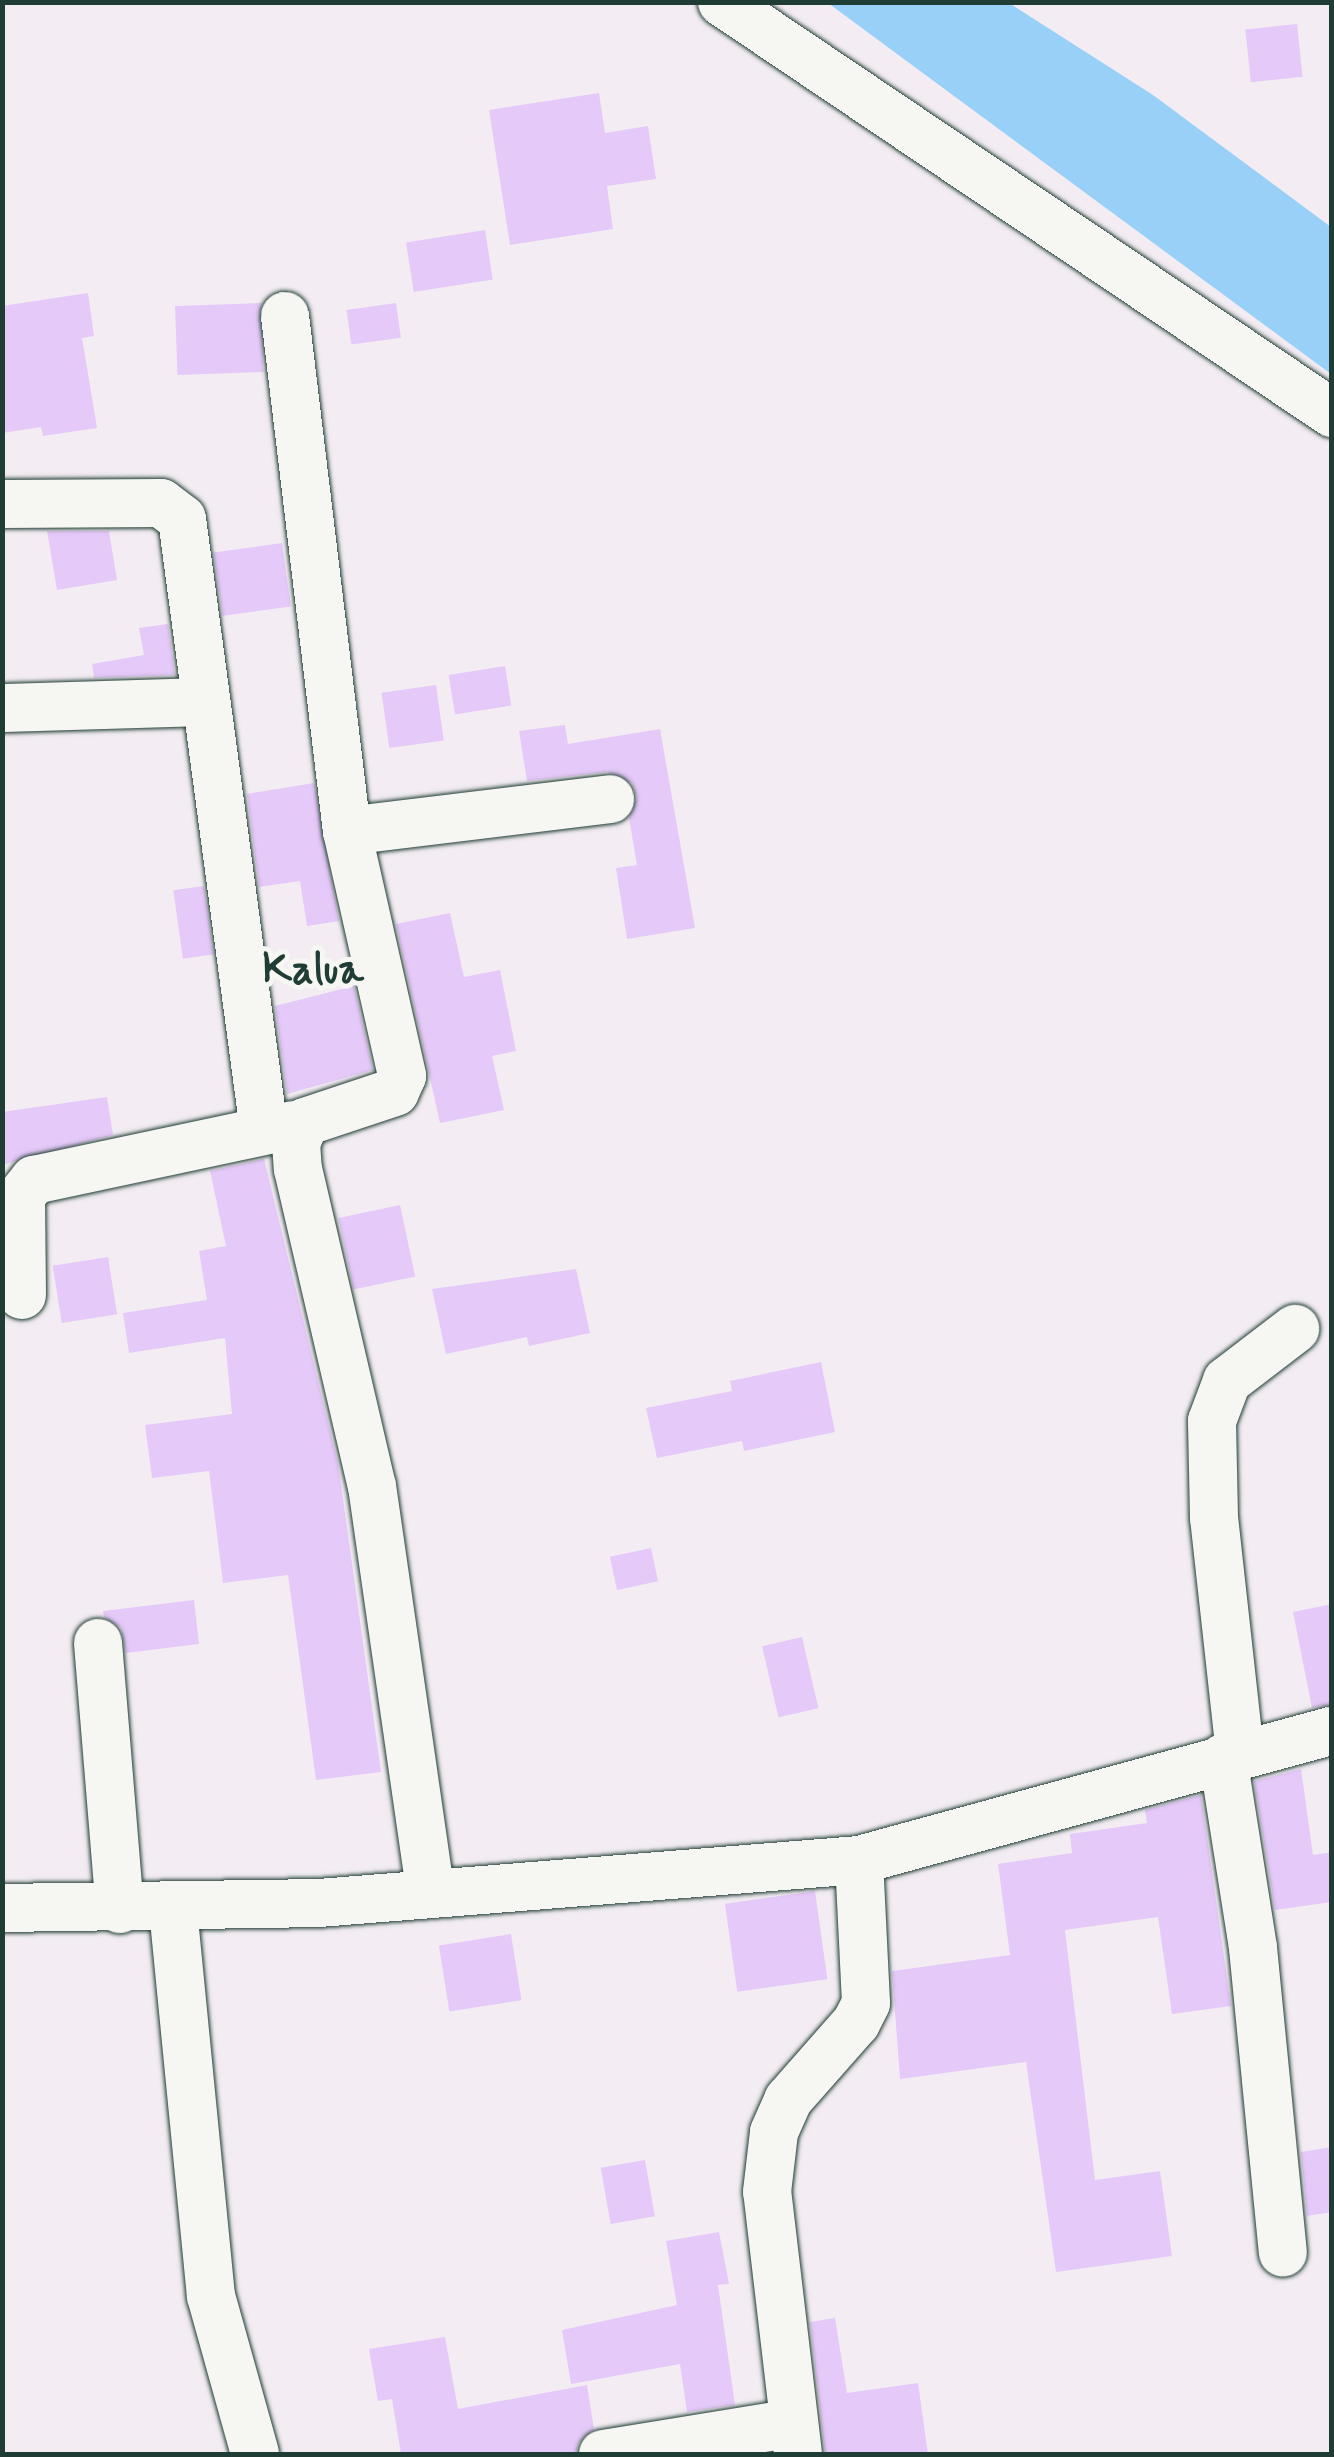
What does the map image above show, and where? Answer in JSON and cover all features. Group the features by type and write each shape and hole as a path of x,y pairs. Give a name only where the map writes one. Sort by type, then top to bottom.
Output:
{"street":[{"path":"722,2 1332,413"},
{"path":"22,1295 21,1196 34,1180 285,1126 396,1092 402,1076 347,831 286,316"},
{"path":"2,504 162,502 178,512 205,702 285,1126 296,1143 298,1168 372,1486 431,1893"},
{"path":"2,708 205,702"},
{"path":"347,831 610,799"},
{"path":"1284,2253 1232,1756 1214,1518 1212,1420 1227,1380 1295,1329"},
{"path":"98,1642 120,1909"},
{"path":"2,1908 173,1909 859,1860 1332,1732"},
{"path":"603,2454 796,2438 767,2192 774,2132 788,2100 866,2003 859,1860"},
{"path":"173,1909 211,2296 255,2454"}],"water":[{"path":"828,3 1009,3 1153,95 1331,227 1331,374"}],"building":[{"path":"1297,24 1303,77 1251,82 1245,29"},
{"path":"599,93 605,133 648,126 656,179 607,186 613,229 510,245 489,110"},
{"path":"485,230 493,279 414,292 406,243"},
{"path":"88,293 94,336 82,338 97,428 43,436 41,427 2,433 2,306"},
{"path":"261,303 263,372 177,375 175,306"},
{"path":"396,303 401,338 351,345 346,310"},
{"path":"47,531 109,531 117,580 57,590"},
{"path":"282,543 291,606 223,616 214,553"},
{"path":"168,624 175,675 94,678 92,664 144,655 139,628"},
{"path":"505,666 511,706 455,714 449,675"},
{"path":"436,685 444,740 389,748 382,693"},
{"path":"565,725 568,744 660,729 695,928 627,939 616,868 637,865 629,818 637,797 632,783 608,772 527,781 519,731"},
{"path":"314,783 339,921 307,926 300,881 259,887 247,794"},
{"path":"204,886 214,954 183,959 173,890"},
{"path":"450,913 464,977 500,970 516,1051 492,1056 504,1110 440,1123 396,924"},
{"path":"354,986 373,1070 287,1094 275,1006"},
{"path":"107,1097 113,1135 2,1165 2,1112"},
{"path":"264,1159 338,1463 381,1772 316,1780 288,1575 223,1583 209,1471 152,1478 145,1425 232,1414 225,1338 129,1353 123,1313 207,1300 199,1251 226,1246 210,1171"},
{"path":"400,1205 415,1276 354,1290 338,1218"},
{"path":"108,1257 117,1314 62,1323 53,1266"},
{"path":"576,1269 590,1333 529,1346 527,1337 446,1354 432,1289"},
{"path":"821,1362 835,1432 744,1451 742,1441 657,1458 646,1408 732,1391 730,1381"},
{"path":"651,1548 658,1581 617,1590 610,1557"},
{"path":"194,1600 199,1644 126,1653 121,1628 104,1617 103,1611"},
{"path":"1332,1604 1332,1704 1312,1708 1293,1612"},
{"path":"802,1637 818,1708 778,1717 762,1646"},
{"path":"1301,1769 1313,1855 1332,1852 1332,1902 1275,1910 1254,1781"},
{"path":"1201,1795 1231,2006 1172,2014 1158,1917 1065,1930 1095,2180 1160,2171 1172,2256 1056,2272 1026,2062 900,2079 892,1971 1010,1955 998,1864 1072,1853 1070,1834 1147,1823 1145,1810"},
{"path":"815,1891 827,1979 737,1992 725,1904"},
{"path":"511,1934 521,2000 449,2012 439,1945"},
{"path":"1332,2147 1332,2212 1307,2216 1301,2152"},
{"path":"645,2160 655,2216 611,2224 601,2168"},
{"path":"719,2232 729,2284 718,2285 735,2405 687,2412 680,2364 571,2384 562,2330 677,2305 666,2241"},
{"path":"835,2318 847,2393 918,2383 928,2454 825,2454 810,2322"},
{"path":"445,2337 458,2409 587,2385 594,2429 578,2443 576,2454 401,2454 392,2399 378,2401 369,2349"}],"district":[{"name":"Kalua","path":"313,971"}]}
